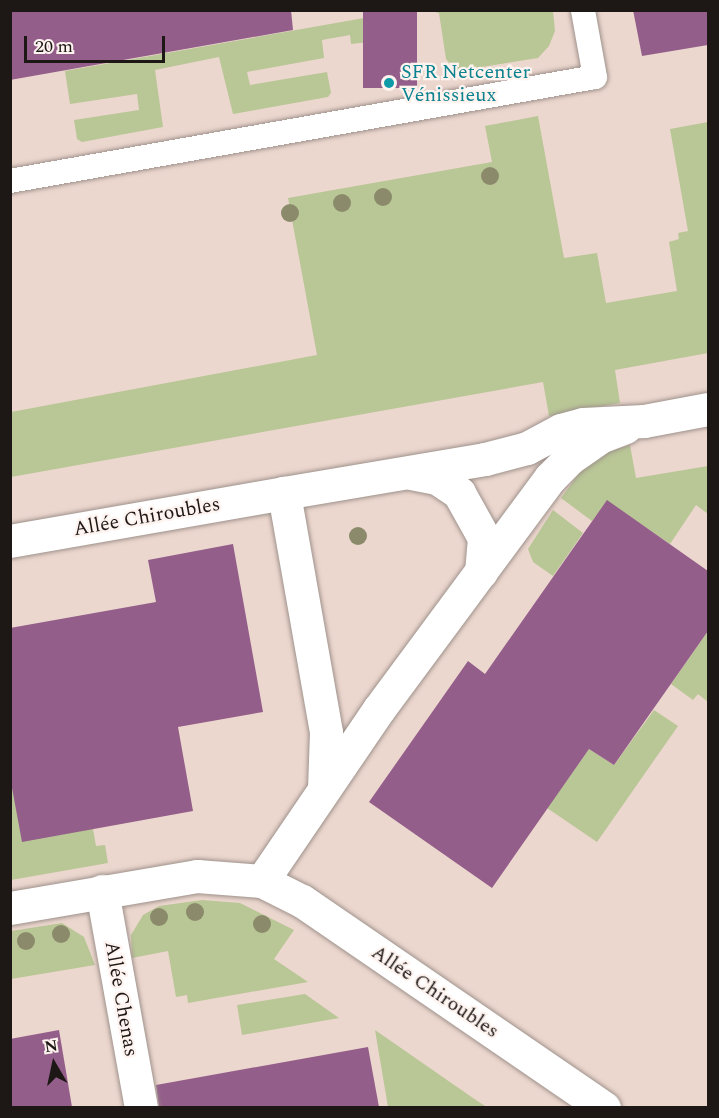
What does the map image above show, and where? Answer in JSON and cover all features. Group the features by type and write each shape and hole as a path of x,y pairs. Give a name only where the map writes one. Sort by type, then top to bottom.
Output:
{"street":[{"name":"Allée Chiroubles","path":"10,541 410,473 527,448 561,430 584,424 644,421 708,409"},
{"name":"Allée Chiroubles","path":"262,880 324,789 550,478 570,458 602,436 644,421"},
{"name":"Allée Chiroubles","path":"410,473 437,478 459,493 484,538 481,572"},
{"path":"284,494 326,732 324,789"},
{"name":"Allée Chiroubles","path":"10,908 197,876 262,880 302,901 604,1107"},
{"name":"Allée Chenas","path":"102,891 141,1107"}],"lane":[{"path":"10,182 595,77 583,10"}],"shaded area":[{"path":"10,11 708,11 708,1107 10,1107"}],"green space":[{"path":"431,11 553,11 555,31 549,46 538,58 456,71 446,59 439,13"},
{"path":"364,18 369,42 351,44 350,35 322,40 324,58 247,72 250,85 327,72 331,93 328,97 233,114 219,57 155,70 163,127 82,142 77,139 74,120 139,110 137,94 70,104 65,71"},
{"path":"538,116 564,258 597,253 606,303 677,291 669,242 679,239 678,233 688,231 670,129 708,122 708,353 615,370 620,403 549,416 543,382 11,477 11,412 317,355 288,198 492,162 485,126"},
{"path":"630,445 636,478 708,466 708,514 696,505 670,544 607,501 592,521 561,498 584,467 600,454"},
{"path":"553,510 583,533 553,576 533,562 528,549"},
{"path":"708,631 708,702 698,694 693,700 671,684"},
{"path":"654,710 678,726 597,842 547,808 589,749 614,765"},
{"path":"10,777 93,829 96,846 105,845 108,863 11,880"},
{"path":"202,900 240,903 294,930 274,959 308,982 188,1003 187,995 176,997 168,951 132,958 131,935 143,915 159,906"},
{"path":"62,923 84,937 95,965 11,979 11,931"},
{"path":"305,994 339,1018 242,1035 237,1005"},
{"path":"375,1030 473,1098 485,1106 388,1107"}],"building":[{"name":"SFR Netcenter Vénissieux","path":"10,10 291,10 293,30 10,80"},
{"path":"363,10 417,10 417,88 363,88"},
{"path":"633,10 708,10 708,45 642,56"},
{"path":"607,500 708,571 708,631 614,765 589,749 492,888 369,802 468,661 485,674"},
{"path":"233,544 263,712 178,727 193,811 22,842 10,777 10,628 156,602 148,560"},
{"path":"59,1030 72,1107 10,1107 10,1039"},
{"path":"368,1047 379,1107 159,1107 156,1085"}],"place":[{"name":"SFR Netcenter Vénissieux","path":"389,83"}]}
